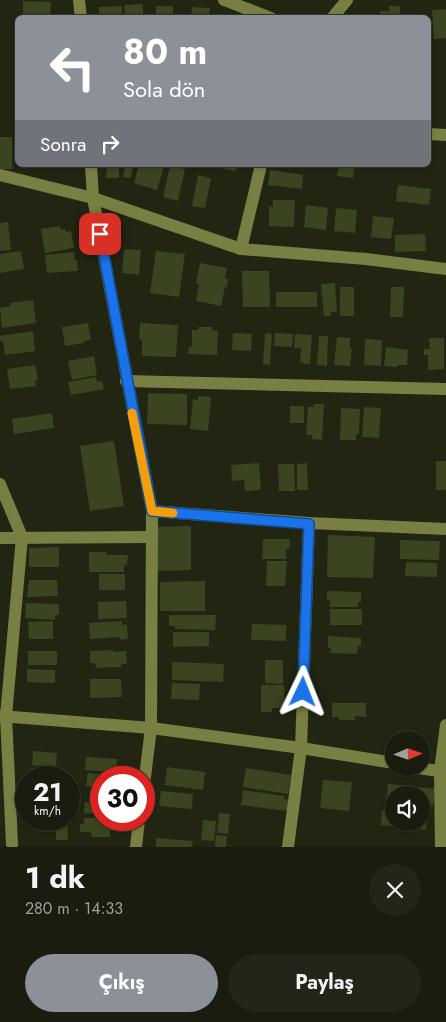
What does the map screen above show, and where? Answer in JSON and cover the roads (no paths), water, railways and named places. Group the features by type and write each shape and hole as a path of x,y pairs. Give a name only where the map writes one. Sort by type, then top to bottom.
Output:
{"street":[{"path":"79,0 81,15"},
{"path":"224,0 263,15"},
{"path":"334,15 347,0"},
{"path":"431,134 446,135"},
{"path":"91,167 93,198 152,511 151,728 146,766"},
{"path":"240,249 260,167"},
{"path":"0,175 93,198 240,249 366,259 446,269"},
{"path":"126,381 446,389"},
{"path":"0,484 22,537 3,716 12,844"},
{"path":"152,511 309,524 446,529"},
{"path":"288,847 302,748 309,524"},
{"path":"0,538 152,537"},
{"path":"3,716 151,728 302,748 385,762"},
{"path":"441,847 446,725"},
{"path":"430,770 443,772"},
{"path":"136,847 138,831"}]}
